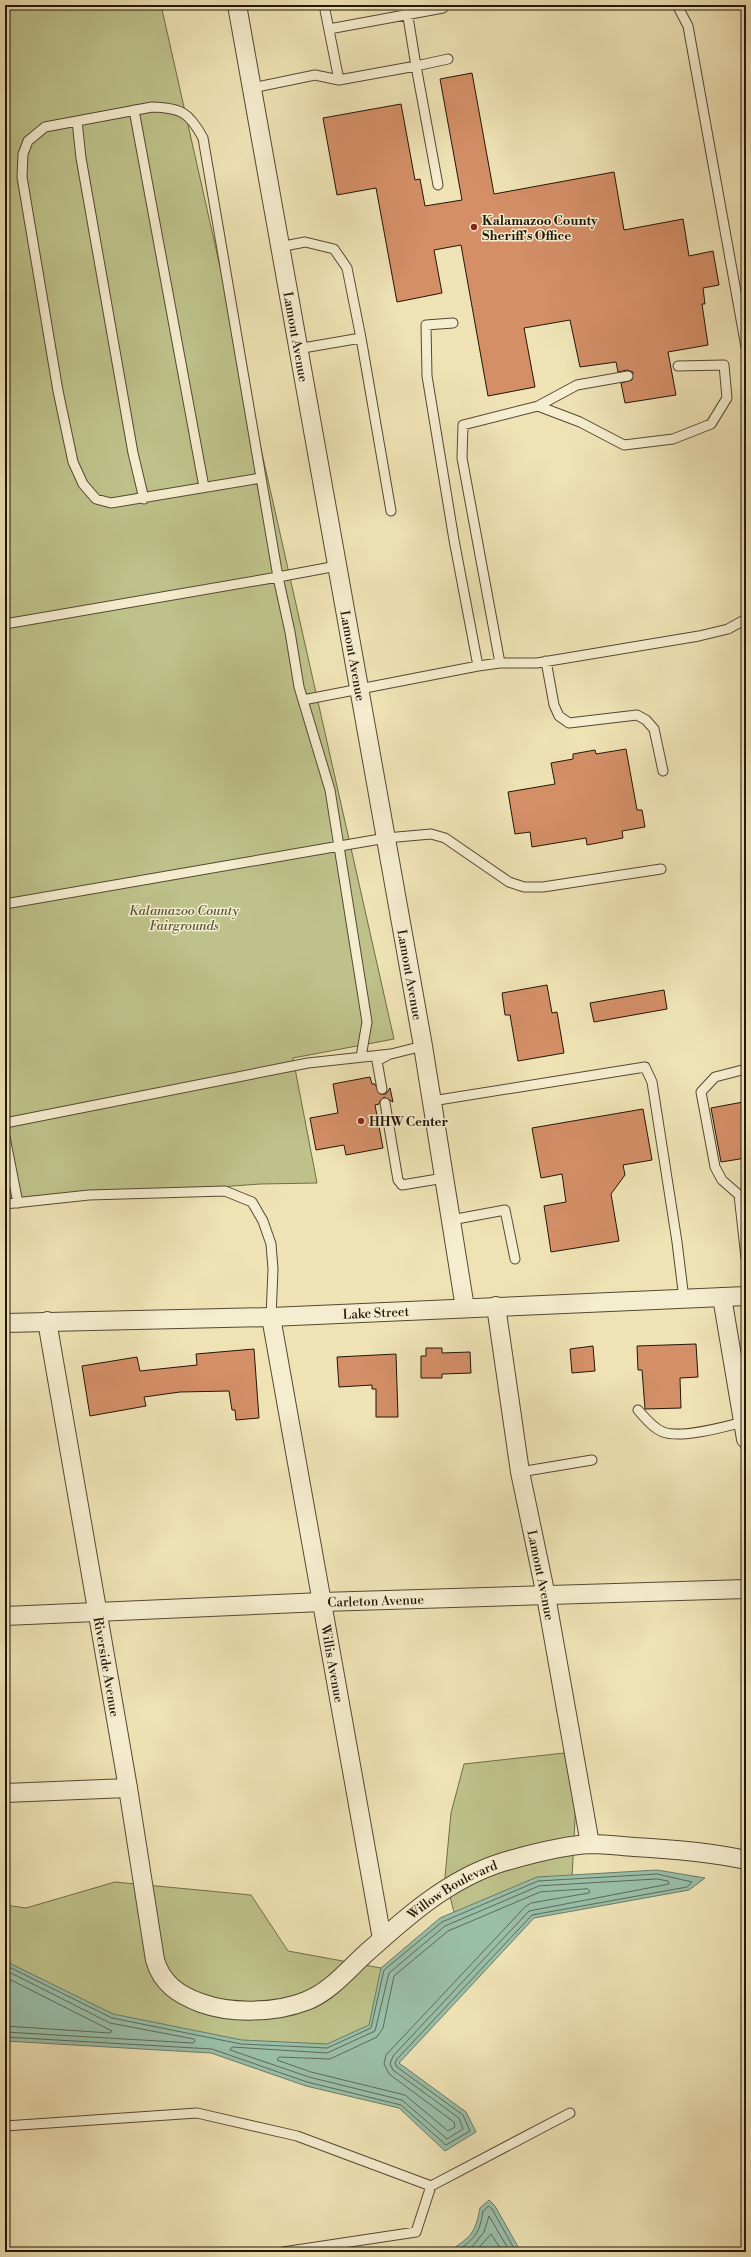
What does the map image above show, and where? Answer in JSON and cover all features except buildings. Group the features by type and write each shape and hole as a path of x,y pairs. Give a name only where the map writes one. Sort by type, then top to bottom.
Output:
{"street":[{"name":"Lamont Avenue","path":"237,5 297,349 423,1046 465,1308"},
{"name":"Lake Street","path":"5,1323 271,1317 746,1296"},
{"path":"722,1297 745,1431"},
{"name":"Lamont Avenue","path":"496,1306 520,1472 546,1596 590,1844"},
{"name":"Willis Avenue","path":"271,1317 382,1939"},
{"name":"Riverside Avenue","path":"47,1321 128,1788 158,1971 164,1980 177,1993 189,1999"},
{"name":"Carleton Avenue","path":"5,1616 322,1602 746,1589"},
{"path":"5,1793 128,1788"},
{"name":"Willow Boulevard","path":"189,1999 207,2005 250,2011 280,2008 306,2001 330,1986 382,1939 451,1885 472,1874 502,1862 531,1854 590,1844 681,1849 746,1860"}],"lane":[{"path":"324,5 339,80"},
{"path":"677,5 688,26 746,347"},
{"path":"329,29 407,10 443,8"},
{"path":"407,10 438,185"},
{"path":"252,88 315,75 339,80 448,59"},
{"path":"261,478 204,487 144,499 111,503 96,499 83,484 73,462 58,391 22,177 23,154 28,141 45,127 152,107 169,107 185,112 194,121 203,138 278,577 290,632 299,687 330,790 367,1022 361,1057"},
{"path":"134,110 204,487"},
{"path":"77,121 81,158 130,438 144,499"},
{"path":"279,247 305,242 334,249 347,268 390,510"},
{"path":"453,323 426,325 427,376 454,540 478,666"},
{"path":"297,349 360,338"},
{"path":"538,406 580,422 624,445 673,439 711,424 728,398 724,365 678,366"},
{"path":"500,663 462,458 463,425 538,406 577,385 628,376"},
{"path":"5,624 337,566"},
{"path":"303,700 478,666 500,663 546,661 699,636 728,629 746,619"},
{"path":"546,661 554,705 559,716 569,724 636,715 654,729 662,771"},
{"path":"5,904 386,838 431,834 445,838 509,882 524,887 543,887 661,869"},
{"path":"5,1123 308,1063 390,1054 423,1046"},
{"path":"382,1089 377,1061 390,1054"},
{"path":"432,1101 645,1067 653,1089 678,1242 684,1299"},
{"path":"746,1069 715,1077 701,1092 715,1167 722,1180 739,1195 746,1258"},
{"path":"385,1103 398,1180 402,1185 444,1178"},
{"path":"5,1136 18,1203"},
{"path":"5,1204 90,1195 225,1191 252,1202 263,1221 271,1244 273,1269 271,1317"},
{"path":"451,1220 505,1210 516,1259"},
{"path":"638,1410 660,1431 673,1434 745,1431"},
{"path":"520,1472 592,1460"},
{"path":"5,2126 197,2113 296,2136 431,2186"},
{"path":"283,2252 416,2232 431,2186 570,2113"}],"green space":[{"name":"Kalamazoo County Fairgrounds","path":"5,5 161,5 394,1039 293,1058 317,1183 260,1184 5,1203"},
{"path":"564,1753 576,1800 572,1878 455,1916 445,1877 451,1813 464,1764"},
{"path":"115,1882 251,1895 288,1951 381,1968 402,2013 354,2062 236,2048 5,1986 5,1905 26,1908"}],"water":[{"path":"657,1870 705,1878 689,1890 534,1918 399,2063 466,2112 476,2132 445,2151 399,2108 306,2086 211,2053 5,2041 5,1961 113,2014 242,2040 327,2044 369,2025 381,1968 440,1918 537,1877"},
{"path":"489,2200 495,2206 521,2252 448,2252 462,2243 470,2234 476,2224 480,2208"}],"place":[{"name":"Kalamazoo County Sheriff's Office","path":"474,227"},
{"name":"HHW Center","path":"361,1121"}]}
